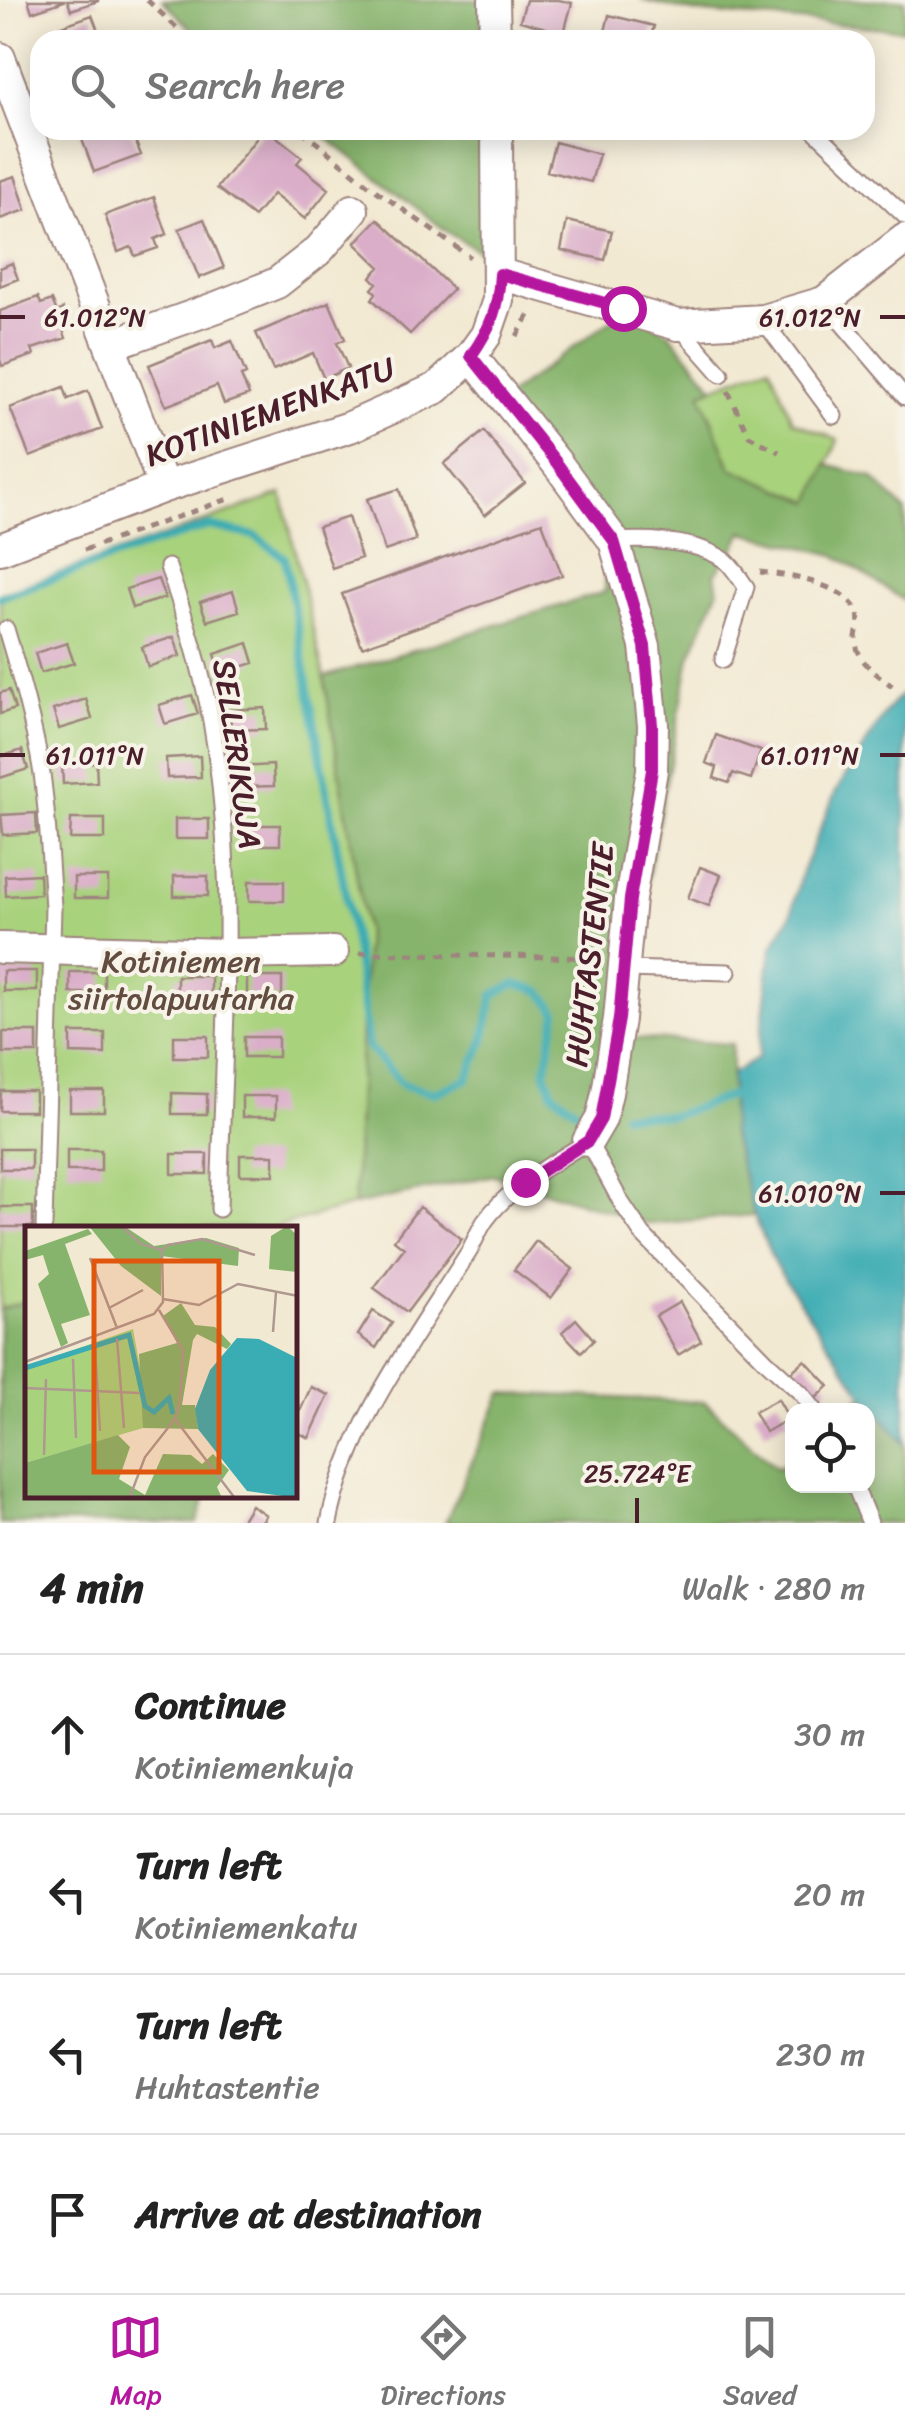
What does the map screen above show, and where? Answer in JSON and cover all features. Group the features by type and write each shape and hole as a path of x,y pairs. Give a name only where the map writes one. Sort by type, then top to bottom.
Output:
{"street":[{"path":"494,0 496,30"},
{"path":"0,58 30,136"},
{"path":"32,140 164,488"},
{"name":"KOTINIEMENKATU","path":"0,548 164,488 350,427 437,388 471,356 494,317 500,274 498,140"},
{"path":"110,344 277,283 318,250 353,210"},
{"path":"500,274 678,325 763,320 824,302 905,239"},
{"name":"HUHTASTENTIE","path":"471,356 614,541 645,646 652,770 630,899 626,964 607,1093 601,1119 588,1141"},
{"path":"0,948 226,954 333,952"}],"lane":[{"path":"825,140 905,216"},
{"path":"824,302 905,397"},
{"path":"763,320 834,416"},
{"path":"678,325 720,374"},
{"path":"614,541 646,539 703,549 728,563 746,587 723,660"},
{"name":"SELLERIKUJA","path":"168,567 188,626 214,738 224,828 227,889 219,1209"},
{"path":"6,629 41,769 50,861 52,949 44,1226"},
{"path":"626,964 728,972"},
{"path":"329,1523 346,1459 367,1417 483,1224 525,1182 588,1141 644,1235 810,1403"},
{"path":"858,1493 870,1523"}],"path":[{"path":"148,0 180,30"},
{"path":"313,140 452,246 500,274"},
{"path":"720,374 749,436 779,452"},
{"path":"728,563 826,585 852,604 859,616 856,643 861,660 892,686"},
{"path":"374,953 626,964"}],"green space":[{"path":"162,0 482,0 482,30 193,30"},
{"path":"641,0 905,0 905,30 693,12"},
{"path":"330,140 483,140 483,253 450,234"},
{"path":"630,306 670,334 714,387 701,393 731,468 811,502 827,465 872,477 905,511 905,601 835,555 743,532 715,574 718,591 690,657 633,955 629,1038 732,1044 731,1132 754,1215 650,1224 494,1175 354,1205 366,932 324,677 605,592 607,544 498,403"},
{"path":"770,365 793,421 838,440 812,503 731,468 700,392"},
{"name":"Kotiniemen siirtolapuutarha","path":"282,494 324,677 366,932 354,1205 280,1226 25,1226 25,1302 0,1309 0,594"},
{"path":"25,1302 25,1498 205,1498 197,1523 0,1523 0,1309"},
{"path":"502,1393 705,1402 778,1469 785,1463 785,1493 875,1493 875,1409 905,1444 905,1523 445,1523"},
{"path":"863,1395 870,1403 853,1403"}],"water":[{"path":"905,691 905,1444 875,1409 875,1403 863,1395 775,1265 754,1215 731,1132 731,1074 758,1058 771,949 791,915 800,877 836,791 887,710"}],"building":[{"path":"28,0 64,0 64,1 32,12"},
{"path":"67,0 98,0 98,1 71,10"},
{"path":"526,0 572,3 565,30 520,21"},
{"path":"92,15 98,30 53,30"},
{"path":"609,15 654,26 653,30 605,30"},
{"path":"82,140 135,140 141,155 94,172"},
{"path":"255,140 281,140 302,157 297,163 329,189 305,219 273,194 254,217 217,188"},
{"path":"555,142 599,154 591,182 547,171"},
{"path":"15,176 26,210 0,219 0,181"},
{"path":"154,197 167,234 155,239 158,248 135,256 131,247 118,252 105,215"},
{"path":"204,219 224,268 199,278 179,229"},
{"path":"378,219 453,289 410,334 372,299 377,283 371,277 380,267 355,243"},
{"path":"567,221 612,231 605,260 561,250"},
{"path":"12,263 18,279 0,286 0,268"},
{"path":"38,297 41,304 52,300 57,312 63,309 70,327 63,330 66,338 32,349 34,355 2,366 0,311"},
{"path":"329,302 345,339 337,343 348,368 324,379 313,353 273,370 256,333"},
{"path":"212,340 215,348 232,341 246,374 241,376 249,395 224,404 217,386 166,406 149,365"},
{"path":"64,387 68,399 88,391 102,429 30,457 10,408"},
{"path":"484,431 525,483 485,515 444,464"},
{"path":"399,489 416,540 385,551 367,499"},
{"path":"348,517 361,558 332,568 318,527"},
{"path":"542,522 562,575 362,647 342,594"},
{"path":"158,579 165,598 132,608 126,589"},
{"path":"233,591 239,611 207,621 200,602"},
{"path":"174,637 180,656 148,667 142,647"},
{"path":"67,643 74,663 41,673 35,653"},
{"path":"248,643 254,663 221,673 215,654"},
{"path":"9,690 15,709 0,714 0,693"},
{"path":"192,695 198,714 165,724 159,705"},
{"path":"86,699 92,719 59,729 53,710"},
{"path":"265,708 266,729 231,730 230,710"},
{"path":"716,735 761,751 751,779 733,773 729,783 714,778 717,767 706,763"},
{"path":"22,750 28,769 0,778 0,757"},
{"path":"200,756 201,777 167,778 166,758"},
{"path":"96,762 97,782 63,784 62,763"},
{"path":"273,765 274,786 240,787 239,767"},
{"path":"36,813 37,833 3,835 1,815"},
{"path":"71,819 105,819 105,839 70,839"},
{"path":"175,819 209,819 209,839 175,839"},
{"path":"246,825 280,825 280,845 246,845"},
{"path":"700,867 721,875 709,906 688,898"},
{"path":"39,874 40,894 6,896 5,876"},
{"path":"174,876 208,876 208,896 174,896"},
{"path":"74,877 108,877 108,898 74,898"},
{"path":"249,881 284,881 284,901 249,901"},
{"path":"3,971 37,971 37,991 3,991"},
{"path":"70,972 104,972 104,993 70,993"},
{"path":"177,976 211,976 211,997 177,997"},
{"path":"247,977 282,977 282,997 247,997"},
{"path":"3,1032 37,1032 37,1053 3,1053"},
{"path":"71,1033 105,1033 105,1054 71,1053"},
{"path":"174,1036 208,1036 208,1057 174,1057"},
{"path":"244,1037 278,1037 278,1057 244,1057"},
{"path":"1,1091 35,1091 35,1111 0,1111"},
{"path":"70,1091 104,1091 104,1111 70,1111"},
{"path":"172,1093 207,1094 207,1114 172,1114"},
{"path":"242,1096 276,1096 276,1117 242,1117"},
{"path":"0,1149 31,1149 31,1169 0,1169"},
{"path":"67,1150 101,1150 101,1171 67,1171"},
{"path":"172,1154 207,1154 207,1174 172,1174"},
{"path":"240,1155 274,1155 274,1175 240,1175"},
{"path":"0,1207 33,1207 33,1226 0,1227"},
{"path":"419,1207 462,1239 407,1312 374,1288 404,1248 394,1240"},
{"path":"536,1241 573,1269 551,1298 514,1270"},
{"path":"680,1302 701,1341 678,1355 656,1316"},
{"path":"373,1311 392,1323 376,1348 358,1335"},
{"path":"576,1319 594,1340 581,1352 562,1332"},
{"path":"805,1360 829,1386 814,1400 790,1373"},
{"path":"311,1387 329,1395 309,1438 298,1432 298,1415"},
{"path":"778,1399 785,1421 765,1432 754,1412"},
{"path":"251,1505 266,1515 261,1523 240,1523"}],"waterway":[{"path":"0,597 209,526 255,536 285,558 356,953 368,1047 403,1085 435,1093 467,1079 484,1041 493,995 515,984 541,991 557,1012 545,1072 553,1093 580,1112"},
{"path":"624,1114 672,1116 736,1094"}],"route":[{"path":"525,1182 588,1141 601,1119 619,1019 630,899 652,770 652,725 645,646 614,541 471,356 494,317 500,274 623,308"}]}
